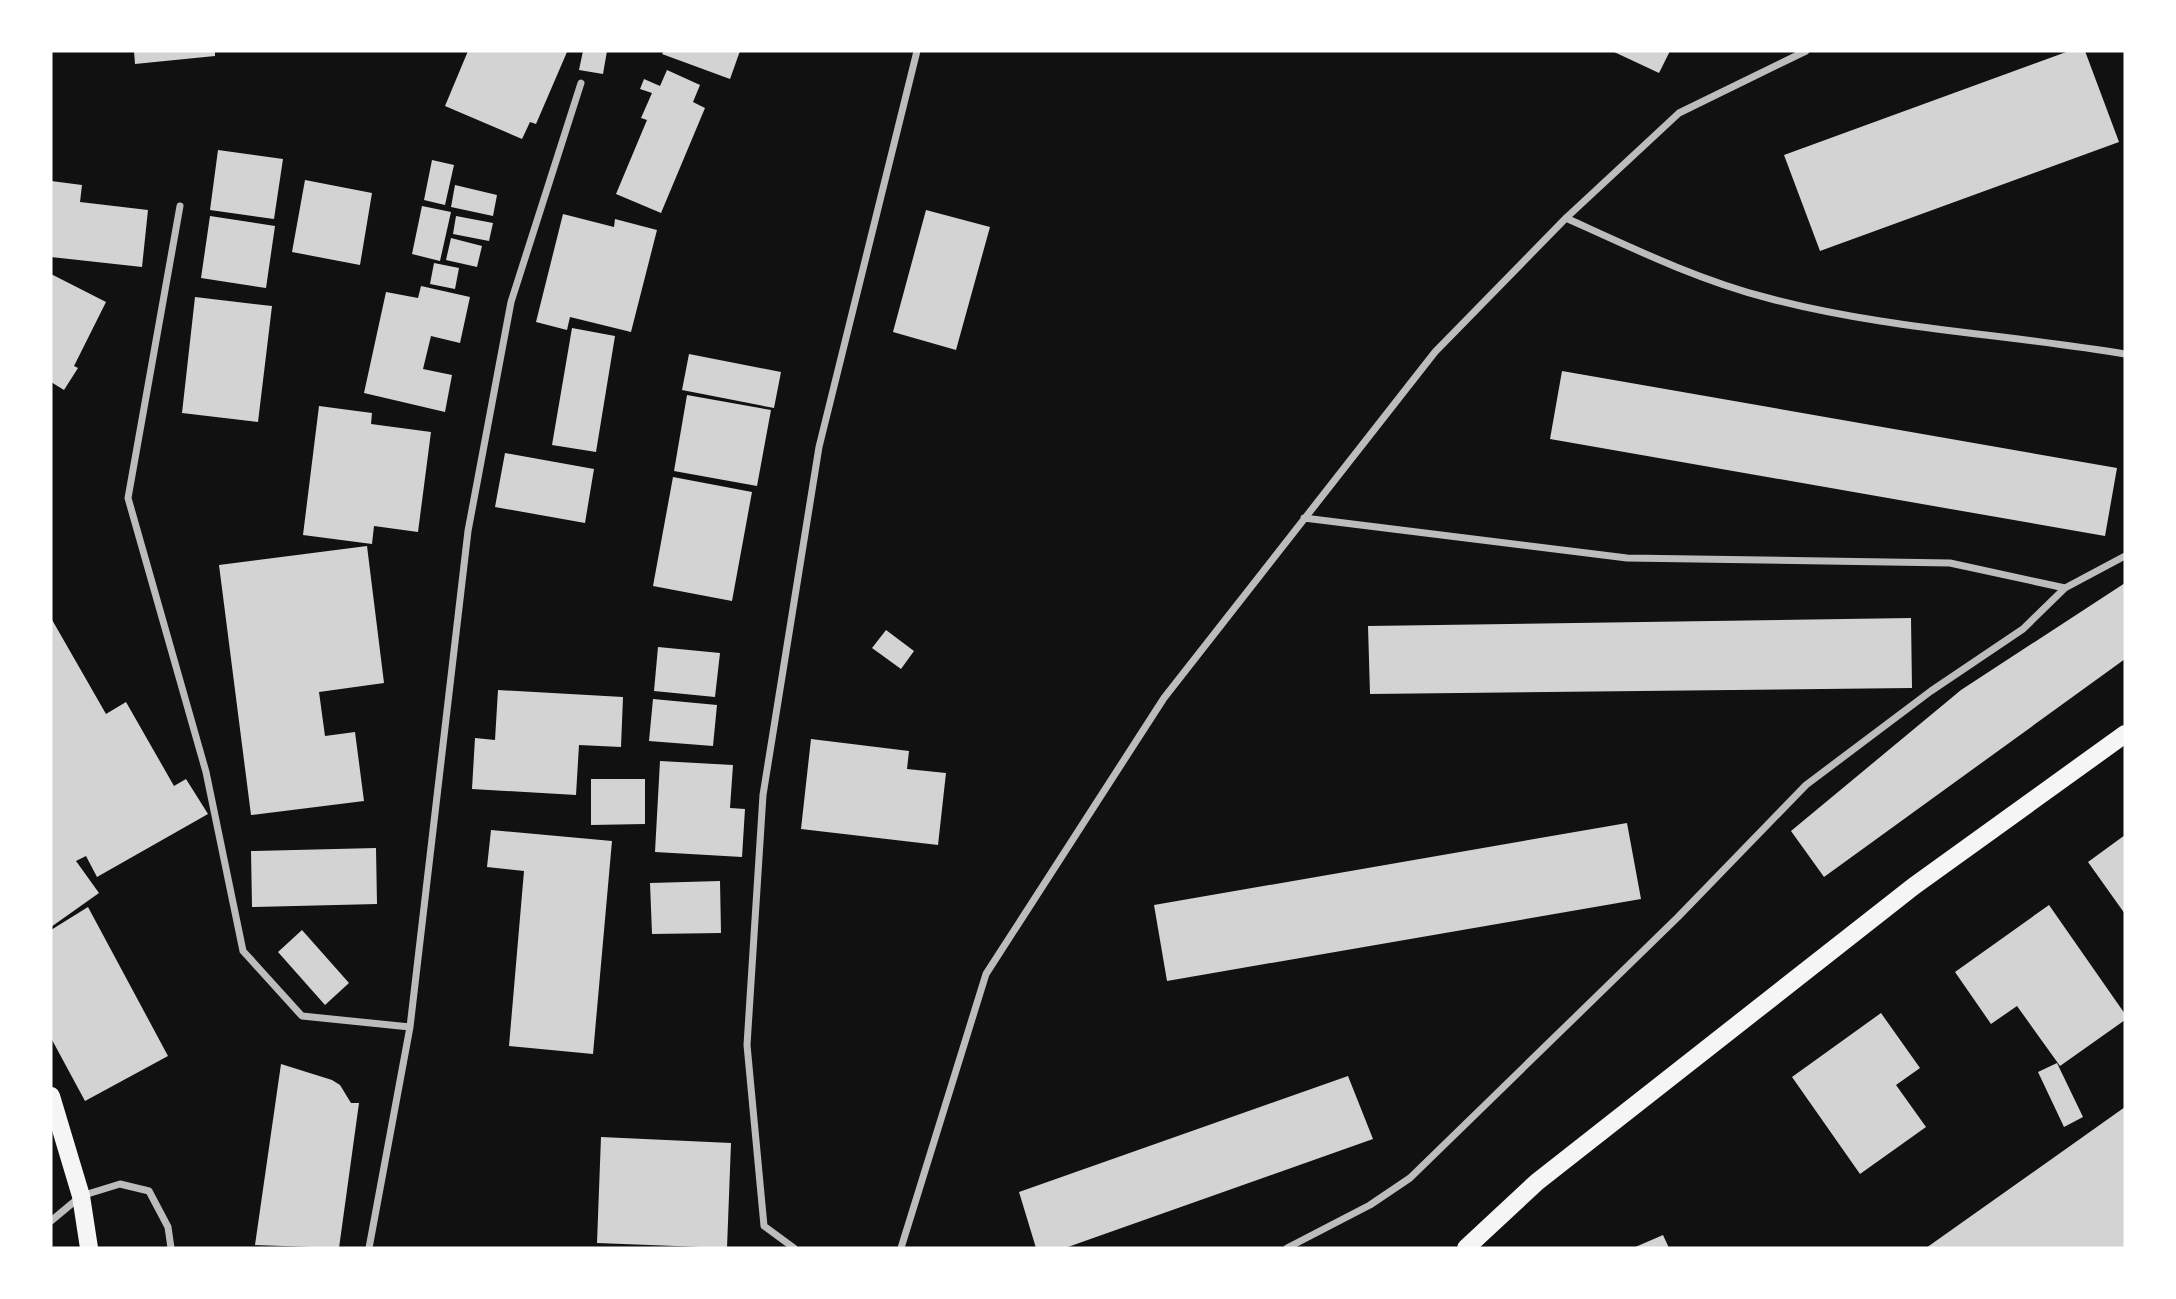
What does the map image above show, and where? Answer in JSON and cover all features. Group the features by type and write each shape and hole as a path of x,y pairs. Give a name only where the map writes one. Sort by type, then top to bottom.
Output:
{"main road":[{"path":"1466,1248 1537,1182 1914,886 2125,734"},
{"path":"51,1096 81,1196 89,1248"}],"street":[{"path":"794,1248 764,1226 747,1045 763,795 819,447 917,51"},
{"path":"901,1248 986,974 1164,698 1435,352 1566,218 1679,113 1806,51"},
{"path":"369,1248 410,1027 473,504 511,302 582,83"},
{"path":"180,206 128,498 206,772 243,951 302,1016 410,1027"},
{"path":"1566,218 1665,263 1767,298 1880,322 2125,354"},
{"path":"1304,518 1627,558 1950,563 2065,589"},
{"path":"1287,1248 1370,1205 1410,1178 1678,917 1806,785 1931,691 2023,629 2065,589 2125,556"},
{"path":"51,1221 81,1196 120,1184 149,1191 168,1227 171,1248"}],"building":[{"path":"134,51 215,51 215,56 135,64"},
{"path":"468,51 567,52 536,124 530,122 522,139 445,106"},
{"path":"583,51 607,51 603,74 579,70"},
{"path":"664,51 740,51 730,79 662,54"},
{"path":"1612,51 1670,51 1659,73"},
{"path":"2069,51 2085,51 2119,142 1820,251 1784,155"},
{"path":"667,70 700,85 693,102 705,108 661,213 616,194 647,120 641,118 652,93 640,89 644,79 660,86"},
{"path":"218,150 283,159 274,219 210,210"},
{"path":"432,160 454,165 445,205 424,200"},
{"path":"305,180 372,193 360,265 292,252"},
{"path":"51,181 82,185 80,202 148,210 142,267 51,257"},
{"path":"455,185 497,195 493,216 451,207"},
{"path":"422,206 451,212 440,261 412,254"},
{"path":"926,210 990,227 956,350 893,332"},
{"path":"563,214 614,227 615,219 657,230 631,332 570,317 567,330 536,322"},
{"path":"210,216 275,226 266,288 201,278"},
{"path":"456,216 493,223 489,241 453,234"},
{"path":"451,238 482,246 477,267 446,260"},
{"path":"434,263 459,268 455,289 430,284"},
{"path":"51,274 106,302 74,366 78,368 64,390 51,382"},
{"path":"421,286 470,297 460,343 431,336 423,369 452,375 445,412 364,393 386,292 418,298"},
{"path":"195,297 272,306 258,422 182,413"},
{"path":"572,328 615,336 596,452 552,445"},
{"path":"689,354 781,372 774,408 682,390"},
{"path":"1562,371 2117,468 2105,536 1550,439"},
{"path":"687,395 771,410 757,486 674,471"},
{"path":"319,406 372,413 371,424 431,432 418,532 374,526 372,544 303,535"},
{"path":"505,453 594,469 585,523 495,507"},
{"path":"673,477 752,492 732,601 653,586"},
{"path":"367,546 384,683 319,692 325,736 355,732 364,801 251,815 219,565"},
{"path":"2125,583 2125,659 1824,877 1791,831 1961,690"},
{"path":"51,618 106,714 126,702 174,786 186,779 208,814 97,877 86,856 76,861 99,893 51,927"},
{"path":"1911,618 1912,688 1370,694 1368,626"},
{"path":"886,630 914,651 901,669 872,648"},
{"path":"658,647 720,653 715,697 654,691"},
{"path":"498,690 623,697 621,747 579,745 576,795 472,789 475,738 495,740"},
{"path":"653,699 717,705 713,746 649,741"},
{"path":"811,739 909,751 907,769 946,773 938,845 801,829"},
{"path":"660,761 733,765 730,808 745,809 742,857 655,852"},
{"path":"591,779 645,779 645,824 591,825"},
{"path":"1627,823 1641,899 1167,981 1154,905"},
{"path":"491,830 612,841 593,1054 509,1046 524,871 487,867"},
{"path":"2125,835 2125,914 2088,862"},
{"path":"376,848 377,904 252,907 251,851"},
{"path":"720,881 721,933 652,934 650,883"},
{"path":"2049,905 2125,1014 2125,1020 2060,1066 2017,1006 1991,1024 1955,972"},
{"path":"88,907 168,1056 85,1101 51,1038 51,930"},
{"path":"302,930 349,983 325,1005 278,952"},
{"path":"1881,1013 1920,1068 1896,1085 1926,1127 1860,1174 1792,1077"},
{"path":"2057,1063 2083,1117 2064,1127 2038,1072"},
{"path":"281,1064 332,1080 340,1085 351,1103 359,1103 339,1248 255,1245"},
{"path":"1348,1076 1373,1139 1065,1248 1036,1248 1019,1192"},
{"path":"2125,1107 2125,1248 1926,1248"},
{"path":"601,1137 731,1143 727,1248 597,1243"},
{"path":"1663,1235 1669,1248 1633,1248"}]}
